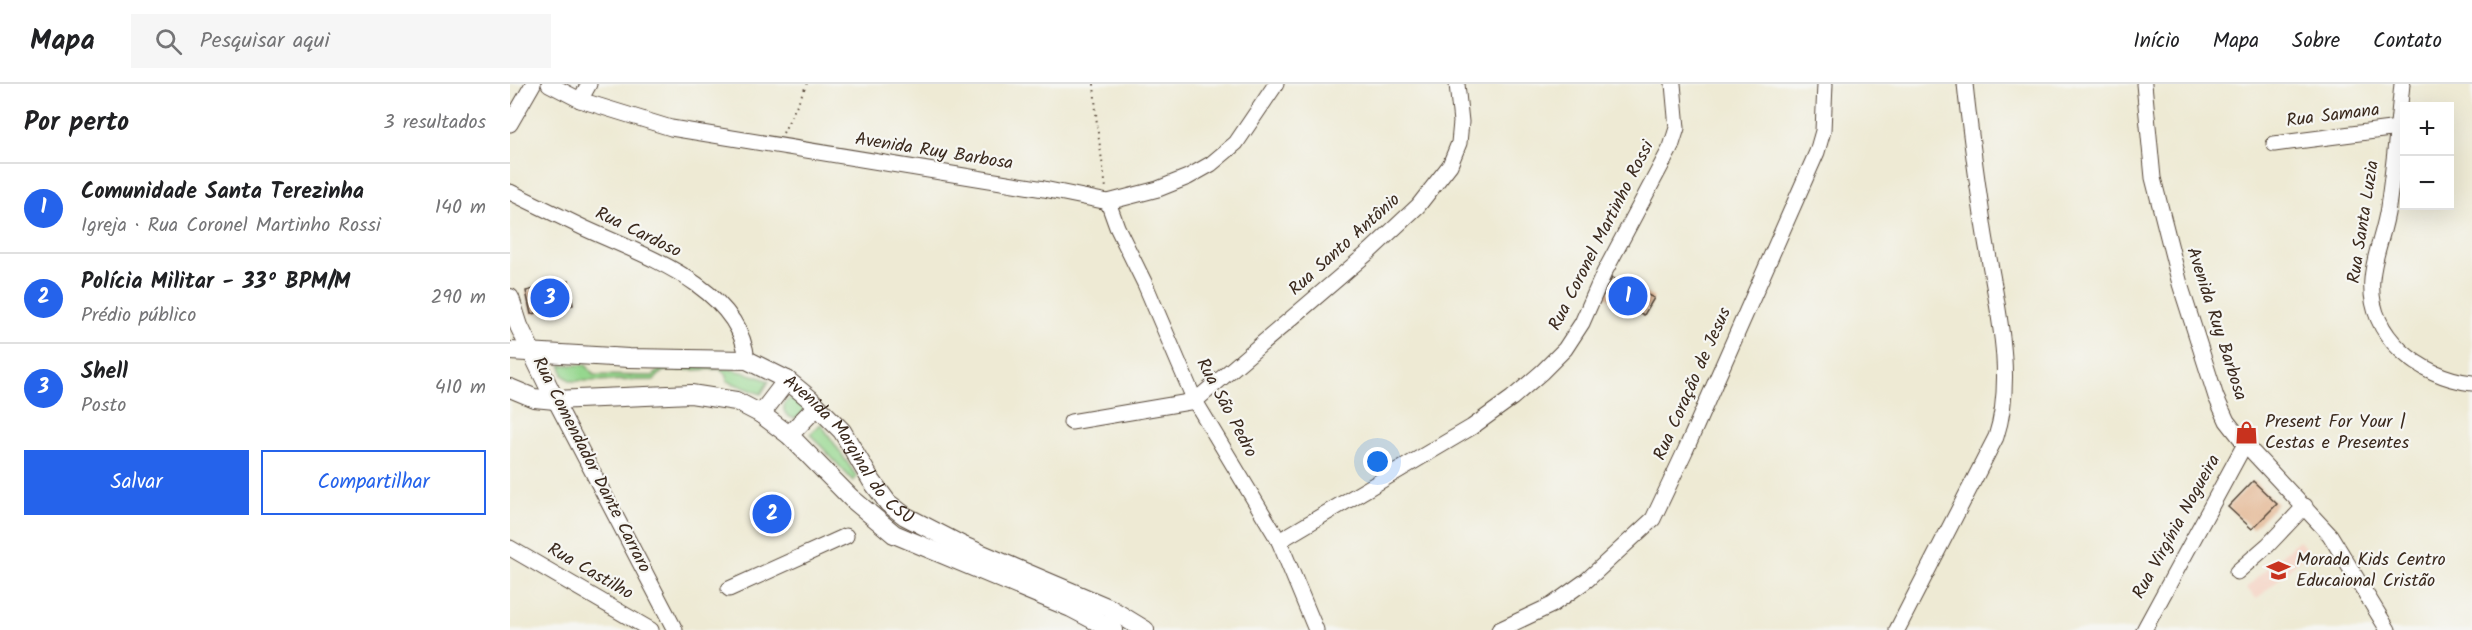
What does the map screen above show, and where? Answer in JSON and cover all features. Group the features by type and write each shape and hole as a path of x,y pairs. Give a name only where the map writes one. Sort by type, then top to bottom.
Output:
{"main road":[{"name":"Rua Comendador Dante Carraro","path":"510,298 519,326 555,400"},
{"name":"Avenida Marginal do CSU","path":"510,351 629,358 747,360 787,380 817,406 842,431 871,480 888,503 904,516 961,545 1109,608 1145,630"},
{"path":"761,414 787,380"},
{"name":"Avenida Marginal do CSU","path":"510,388 534,398 555,400 691,394 736,401 761,414 789,435 851,498 894,534 1071,608 1113,630"},
{"path":"789,435 817,406"}],"street":[{"path":"510,124 533,84"},
{"name":"Avenida Ruy Barbosa","path":"549,84 580,100 671,128 776,148 1044,189 1108,202 1158,189 1188,177 1211,164 1236,143 1276,84"},
{"path":"580,100 589,84"},
{"name":"Rua Santo Antônio","path":"1195,401 1370,251 1440,181 1459,143 1461,122 1457,84"},
{"name":"Rua Coronel Martinho Rossi","path":"1279,541 1472,427 1512,398 1565,349 1582,323 1604,273 1671,147 1677,128 1673,84"},
{"name":"Rua Coração de Jesus","path":"1499,630 1552,605 1587,580 1653,519 1686,450 1817,152 1823,131 1826,84"},
{"path":"1897,630 1996,437 2003,415 2003,364 1998,314 1965,84"},
{"name":"Avenida Ruy Barbosa","path":"2144,84 2149,157 2180,284 2216,397 2227,421 2244,444 2330,535 2388,630"},
{"name":"Rua Santa Luzia","path":"2402,84 2388,210 2372,279 2375,311 2393,341 2409,358 2428,371 2449,380 2472,383"},
{"name":"Rua Samana","path":"2274,144 2398,128"},
{"name":"Rua Cardoso","path":"510,192 651,257 708,294 726,310 739,329 745,345 747,360"},
{"name":"Rua São Pedro","path":"1108,202 1195,401 1279,541 1316,630"},
{"name":"Rua Comendador Dante Carraro","path":"555,400 675,630"},
{"path":"1071,422 1195,401"},
{"name":"Rua Virgínia Nogueira","path":"2149,627 2244,444"},
{"path":"2237,572 2268,545 2305,506"},
{"path":"729,590 846,537"},
{"name":"Rua Castilho","path":"510,548 651,630"}],"path":[{"path":"776,148 807,84"},
{"path":"1094,84 1097,126 1108,202"}],"shaded area":[{"name":"Morada Kids Centro Educaional Cristão","path":"2298,540 2309,551 2257,599 2246,588"}],"green space":[{"path":"561,365 586,365 594,375 653,376 665,365 705,367 743,372 769,381 761,394 727,381 727,376 720,369 663,371 654,380 571,381 563,375"},
{"path":"794,398 801,401 804,408 801,415 794,418 787,415 784,408 787,401"},
{"path":"821,424 857,477 853,481 810,434"}],"building":[{"path":"1612,278 1654,298 1644,315 1603,295"},
{"path":"569,281 573,305 531,314 526,291"},
{"path":"2253,481 2277,504 2252,529 2228,507"}],"place":[{"name":"Comunidade Santa Terezinha","path":"1628,296"},
{"name":"Shell","path":"550,298"},
{"name":"Present For Your | Cestas e Presentes","path":"2247,432"},
{"name":"Polícia Militar - 33º BPM/M","path":"772,514"},
{"name":"Morada Kids Centro Educaional Cristão","path":"2278,570"}]}
